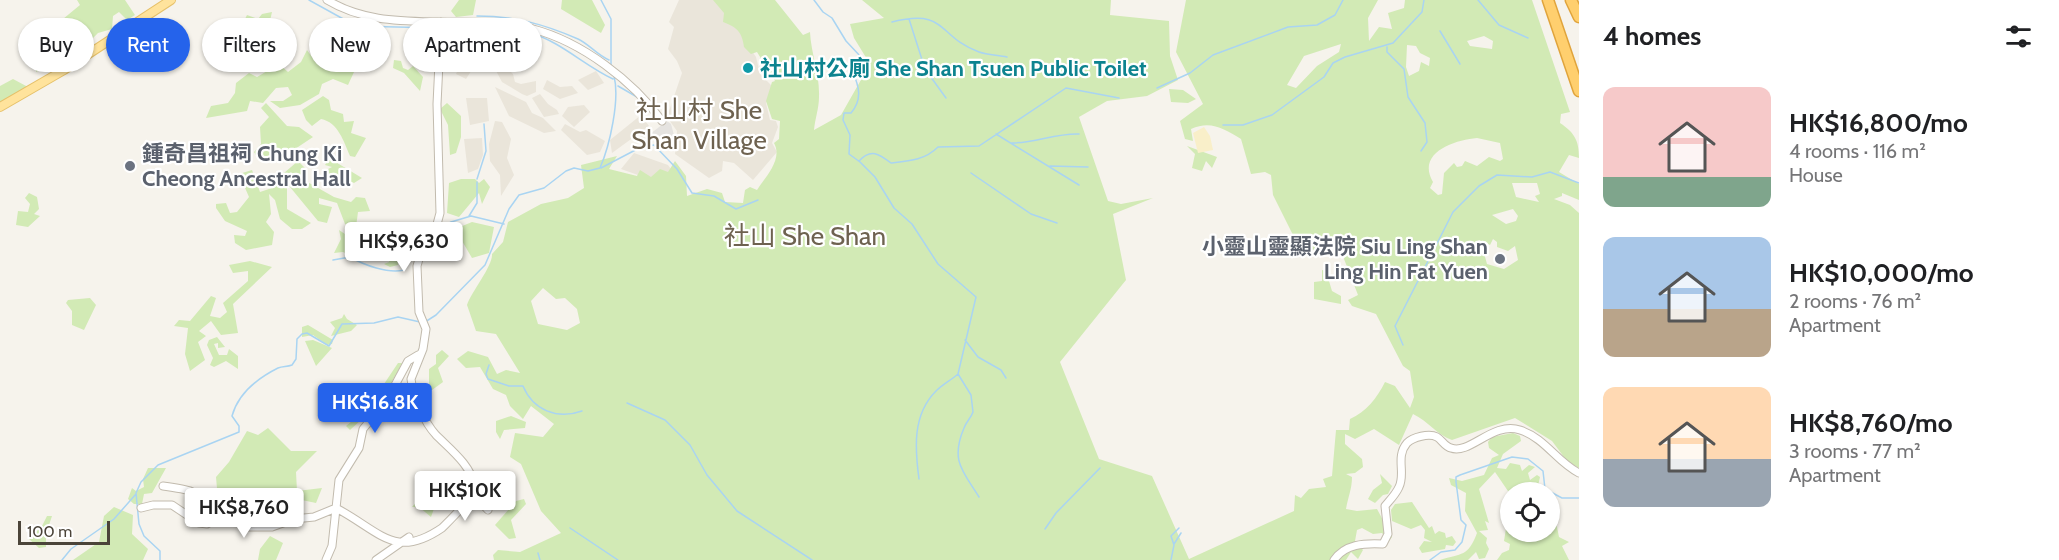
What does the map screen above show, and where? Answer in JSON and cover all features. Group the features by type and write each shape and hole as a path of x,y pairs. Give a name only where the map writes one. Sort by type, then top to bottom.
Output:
{"highway":[{"path":"1548,0 1579,91"},
{"path":"1571,0 1579,17"}],"main road":[{"path":"0,107 64,70 171,0"}],"street":[{"path":"327,0 344,9 376,19 403,20"},
{"path":"542,32 579,49 606,67 649,103 662,121"},
{"path":"336,508 362,524 393,548 410,551 423,546 465,505 475,485 452,447 430,426 411,384 411,373 423,349 426,326 420,317 417,266 422,249 434,231 440,209 437,139 439,72"},
{"path":"326,560 332,546 338,484 358,448 363,429 387,400 408,361 418,355"},
{"path":"1334,560 1341,550 1350,547 1383,544 1388,534 1385,506 1400,486 1400,459 1408,441 1420,435 1436,437 1450,448 1460,449 1504,428 1520,429 1543,442 1570,468 1579,473"},
{"path":"163,486 192,490 215,519"},
{"path":"472,493 488,510"},
{"path":"141,508 153,505 172,506 199,523 207,524 215,519 229,516 244,527 272,527 294,519 314,517 336,508"},
{"path":"376,560 409,537"}],"shaded area":[{"path":"679,0 728,0 746,29 748,45 756,57 760,74 773,87 766,103 770,120 776,121 778,127 772,143 777,152 753,180 734,163 723,161 722,171 709,178 675,154 677,131 667,117 682,73 668,49 674,27 669,22"},
{"path":"596,71 604,83 588,90 578,80"},
{"path":"457,72 470,72 466,79 456,74"},
{"path":"497,72 511,72 515,82 521,84 536,81 536,92 527,96 502,82"},
{"path":"547,80 560,87 572,86 578,93 560,99 543,89"},
{"path":"495,87 526,102 532,113 543,118 556,131 544,133 509,116"},
{"path":"540,94 559,114 544,117 532,98"},
{"path":"466,98 487,98 489,121 470,125"},
{"path":"584,105 590,112 574,127 562,116 568,107"},
{"path":"641,115 649,126 612,153 610,140"},
{"path":"495,121 502,122 511,139 507,158 514,175 501,196 500,175 490,161 489,144"},
{"path":"667,121 671,124 675,139 670,147 664,148 650,134"},
{"path":"565,124 580,132 586,130 605,141 600,152 587,155 561,130"},
{"path":"482,138 483,155 478,169 468,173 464,139"},
{"path":"634,153 668,165 673,172 669,186 621,169"}],"green space":[{"path":"77,0 125,0 135,15 125,18 119,12 113,18 106,18 106,31 94,37 94,18 64,18 80,5"},
{"path":"459,0 476,0 473,15 456,17 451,11"},
{"path":"562,0 592,0 605,25 601,33 561,9"},
{"path":"713,0 775,0 803,35 810,32 819,89 814,130 841,115 870,64 854,38 850,24 884,18 862,0 1111,0 1110,15 1169,21 1170,56 1178,80 1147,96 1107,101 1079,117 1108,201 1121,204 1153,198 1113,214 1126,280 1060,362 1099,459 1152,476 1189,559 1294,511 1295,495 1301,498 1309,489 1326,487 1323,479 1332,476 1336,430 1349,430 1350,419 1370,404 1385,382 1395,386 1410,408 1414,397 1410,371 1403,366 1376,314 1352,306 1348,300 1358,295 1344,259 1347,248 1327,244 1315,253 1308,244 1299,247 1273,195 1271,175 1265,172 1251,174 1241,139 1223,129 1205,125 1191,129 1193,141 1185,139 1180,121 1203,104 1176,52 1186,0 1378,0 1368,18 1369,41 1379,27 1392,29 1388,13 1404,8 1405,0 1532,0 1570,112 1561,114 1560,123 1575,138 1579,152 1579,158 1569,155 1559,172 1579,184 1579,200 1562,193 1562,196 1554,199 1570,205 1579,213 1579,468 1567,461 1552,441 1515,418 1452,440 1413,414 1399,445 1374,429 1355,439 1345,434 1345,444 1362,459 1363,467 1355,473 1346,474 1352,477 1346,509 1357,511 1377,509 1392,537 1389,541 1382,533 1373,534 1362,528 1357,530 1355,541 1363,550 1358,559 1351,552 1346,560 494,560 493,555 498,550 520,552 561,533 541,511 521,464 510,457 515,433 543,437 554,424 531,406 523,419 510,406 506,395 493,389 480,367 466,368 457,359 468,351 488,357 497,374 506,370 520,373 496,334 476,331 467,305 489,265 492,254 503,242 508,222 541,204 568,198 584,188 581,165 617,156 609,169 637,176 640,170 651,177 660,169 668,172 675,161 686,176 687,196 707,189 722,193 725,202 743,203 745,190 750,187 757,190 775,161 774,143 779,139 780,121 772,119 766,101 772,82 775,81 757,52 751,54 744,47 738,31 723,22 724,13","holes":["1484,36 1493,41 1492,49 1470,46 1467,41","1341,44 1339,52 1317,66 1296,88 1287,85 1304,56","1407,45 1416,46 1420,53 1430,58 1429,66 1421,62 1419,71 1409,76 1406,67","1477,138 1500,143 1503,159 1500,161 1489,157 1477,166 1465,161 1462,166 1457,167 1454,163 1444,173 1442,194 1438,195 1430,188 1433,182 1429,172 1429,163 1440,150 1458,142","1512,183 1537,183 1540,194 1535,196 1539,202 1516,197","1513,209 1518,216 1516,221 1506,224 1492,215","1493,239 1497,242 1497,247 1508,251 1515,246 1518,260 1504,269 1487,264 1484,253 1474,253 1473,246 1479,240 1490,245","543,288 556,299 565,298 577,309 580,323 567,330 538,324 531,301"]},
{"path":"272,12 271,18 259,18 262,14"},
{"path":"307,50 309,72 354,72 348,85 333,79 322,84 319,94 300,105 280,108 270,101 283,101 292,95 288,87 276,88 263,103 250,101 247,111 206,118 211,106 228,103 235,93 236,83 249,73 257,77 265,72 297,72 297,65"},
{"path":"394,60 401,61 403,72 418,72 423,77 420,91 404,73 393,68"},
{"path":"13,79 28,87 0,106 0,86"},
{"path":"1169,89 1183,90 1196,99 1188,103 1171,102"},
{"path":"323,96 329,100 331,110 343,114 344,122 354,121 351,133 366,138 355,157 350,156 340,133 332,124 321,119 312,126 306,120 302,110"},
{"path":"266,103 287,126 299,127 313,137 295,149 290,158 271,161 257,157 254,152 261,144 260,127 269,117 261,108"},
{"path":"447,103 461,116 461,137 456,153 450,155 448,125 440,109"},
{"path":"1187,146 1217,157 1212,168 1206,161 1202,171 1192,168 1195,154"},
{"path":"329,158 362,178 354,183 343,178 332,186 324,171 332,167 325,165"},
{"path":"298,161 307,170 304,180 334,197 351,202 356,197 365,198 370,211 358,212 356,227 345,224 337,203 319,198 319,204 332,207 327,223 318,221 290,187 287,187 287,209 311,223 302,229 292,229 280,219 275,200 269,194 271,214 266,222 274,232 272,245 246,250 235,243 234,235 245,236 247,231 225,221 216,208 216,204 226,203 230,213 237,212 249,197 239,174 252,170 260,192 275,187 277,179"},
{"path":"461,179 475,179 479,183 484,179 490,187 482,204 479,193 459,217 447,213 449,183"},
{"path":"29,193 37,197 39,209 34,214 40,216 28,227 16,225 18,211 28,212 30,204 25,198"},
{"path":"472,222 494,227 489,253 472,258 455,229"},
{"path":"339,230 363,246 370,243 374,245 374,253 366,255 362,261 343,252 334,253 341,239"},
{"path":"380,245 397,246 398,265 390,267 384,264 389,262 390,256 376,249"},
{"path":"250,261 272,267 233,304 238,333 221,335 211,321 199,331 206,336 198,342 205,360 190,371 185,354 188,328 174,326 179,320 190,321 211,296 216,298 210,316 220,318 227,312 223,303 248,281 248,271 233,273 229,265"},
{"path":"1322,270 1326,271 1332,291 1341,296 1341,304 1314,299 1314,282 1322,281"},
{"path":"90,298 96,305 84,330 72,325 72,311 66,303 68,300"},
{"path":"344,314 347,319 357,325 351,331 331,336 335,328 330,322 342,318"},
{"path":"308,325 333,340 332,344 327,345 313,335 302,337 302,327"},
{"path":"217,337 225,347 218,348 218,343 214,344 219,355 227,355 229,349 238,356 238,369 226,361 214,367 210,365 213,358 207,345 209,340"},
{"path":"313,340 332,348 316,366 305,341"},
{"path":"442,350 449,356 438,368 443,382 432,390 422,390 420,386 429,384 429,369 436,364 436,355"},
{"path":"398,363 402,363 386,391 373,408 350,430 346,426 368,408"},
{"path":"511,416 526,422 525,428 504,430 500,439 496,432 496,421"},
{"path":"268,428 291,451 317,451 296,472 297,491 322,488 316,503 297,499 265,515 218,500 216,477 229,462 247,431 258,435"},
{"path":"1513,433 1520,436 1521,441 1503,454 1497,468 1506,469 1510,463 1520,465 1522,471 1529,465 1535,467 1528,473 1530,480 1537,475 1540,477 1539,482 1502,482 1495,472 1479,489 1489,523 1485,521 1488,530 1479,531 1487,538 1486,543 1489,549 1485,558 1479,559 1476,552 1468,560 1440,560 1463,553 1474,541 1477,533 1465,511 1466,493 1451,485 1449,478 1462,481 1484,475 1492,458 1499,455 1489,448 1488,442 1492,437"},
{"path":"148,468 166,468 152,493 144,494 142,504 134,504 128,499 132,488 136,491 144,487 143,479"},
{"path":"1380,474 1392,486 1388,494 1383,495 1375,503 1368,499 1373,490 1382,483"},
{"path":"434,493 439,495 431,517 419,507 412,507 418,500"},
{"path":"524,499 526,504 511,520 516,538 509,539 495,525 516,501"},
{"path":"1412,502 1429,528 1432,526 1435,534 1439,531 1445,533 1446,538 1452,536 1456,542 1453,546 1446,545 1445,549 1422,553 1419,548 1424,541 1432,542 1424,538 1425,530 1421,525 1411,529 1392,521 1391,510 1395,504"},
{"path":"114,507 133,515 132,534 148,549 143,560 73,560 99,542 104,516"},
{"path":"47,516 52,516 46,534 46,547 39,548 29,539 42,526"},
{"path":"270,536 283,543 276,560 258,560 260,549"},
{"path":"1560,538 1569,542 1562,546 1569,560 1497,560 1502,553 1509,550 1510,544 1506,542 1560,542"}],"sand":[{"path":"1204,127 1210,136 1213,150 1198,153 1193,133"}],"waterway":[{"path":"309,0 356,26 403,27"},
{"path":"601,0 611,19 611,65"},
{"path":"814,0 823,12 832,18 846,41 861,57 852,70 858,87 857,103 851,113 844,113 843,120 850,135 849,154 875,177 894,208 912,224 938,264 976,297 958,374 971,395 973,412 960,439 958,457 960,465 979,497"},
{"path":"1157,88 1190,73 1213,55 1288,27 1317,25 1335,15 1343,0"},
{"path":"1223,125 1243,125 1272,115 1324,77 1333,63 1345,57 1393,43 1422,12 1424,0"},
{"path":"1478,0 1499,25 1528,38"},
{"path":"477,16 516,19 553,29 582,41 609,60"},
{"path":"909,19 925,69 946,98"},
{"path":"892,22 910,19 933,21 966,46 982,53 1007,57"},
{"path":"1440,31 1460,64"},
{"path":"542,37 613,79"},
{"path":"1387,47 1387,52 1404,69 1408,97 1425,123 1427,142 1421,151"},
{"path":"425,322 436,315 485,265 509,209 519,195 544,188 566,171 574,168 588,171 600,168 613,122 616,97 614,76"},
{"path":"618,86 637,97"},
{"path":"859,161 867,155 875,154 891,163 917,159 938,147 979,146 1066,88 1119,98"},
{"path":"477,179 486,151 484,124"},
{"path":"996,134 1079,185"},
{"path":"1012,143 1079,134"},
{"path":"601,168 643,146 654,145 677,169 692,193 714,196 736,209 758,200"},
{"path":"1050,166 1088,167"},
{"path":"1403,345 1395,326 1453,212 1479,186 1497,175 1532,177 1550,172 1579,183"},
{"path":"971,173 1031,214 1057,223"},
{"path":"469,216 477,203 477,182"},
{"path":"438,230 451,222 471,216 504,224"},
{"path":"333,260 350,257 376,268 391,271 404,270 412,247 424,233 431,232"},
{"path":"160,560 160,551 144,536 139,524 136,493 141,482 158,465 239,432 239,426 232,416 239,401 263,377 278,368 292,365 296,359 297,339 302,334 307,333 329,346 342,324 374,323 398,317 420,322"},
{"path":"965,340 978,357 1001,370 1006,378"},
{"path":"489,365 486,374 488,379 509,386 523,386 533,401 547,411 564,414 582,411"},
{"path":"919,479 916,444 919,421 928,400 958,374"},
{"path":"627,403 665,420 690,445 707,475 737,511 812,560"},
{"path":"1430,560 1441,552 1455,550 1462,542 1466,525 1461,520 1456,482 1456,477 1460,475 1512,457 1528,459 1543,471 1545,489 1562,498 1579,498"},
{"path":"1045,529 1056,513 1100,468"},
{"path":"62,560 71,549 114,519 136,494"},
{"path":"570,528 618,560"},
{"path":"1171,560 1174,545 1171,536 1179,528"},
{"path":"1174,544 1181,533"},
{"path":"538,553 540,560"}],"place":[{"name":"社山村公廁 She Shan Tsuen Public Toilet","path":"748,68"},
{"name":"鍾奇昌祖祠 Chung Ki Cheong Ancestral Hall","path":"130,166"},
{"name":"小靈山靈顯法院 Siu Ling Shan Ling Hin Fat Yuen","path":"1500,259"}],"district":[{"name":"社山村 She Shan Village","path":"699,125"},
{"name":"社山 She Shan","path":"805,236"}]}
